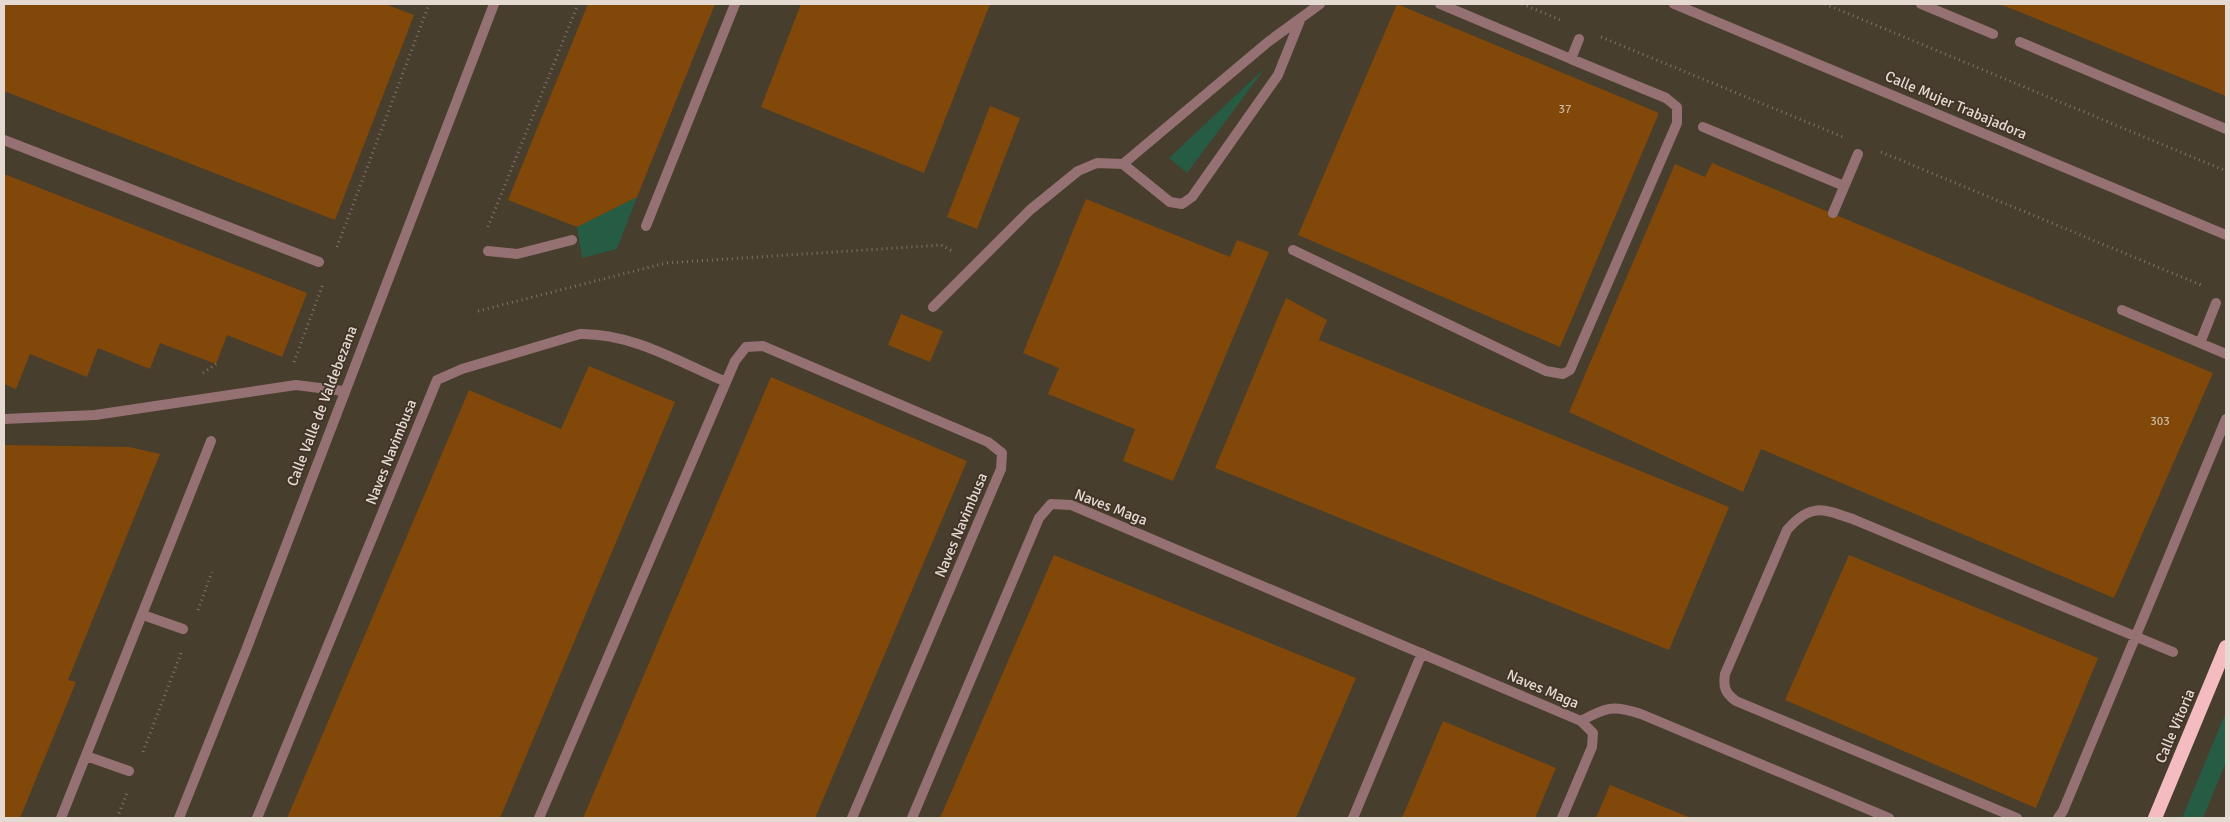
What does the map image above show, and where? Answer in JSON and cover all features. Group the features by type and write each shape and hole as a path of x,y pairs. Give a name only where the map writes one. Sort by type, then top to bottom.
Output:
{"highway":[{"name":"Calle Vitoria","path":"2155,818 2226,647"}],"street":[{"name":"Calle Valle de Valdebezana","path":"179,818 246,650 343,392 494,4"},
{"path":"646,226 735,4"},
{"path":"1123,164 1268,42 1320,4"},
{"path":"1293,250 1546,371 1563,374 1570,370 1677,123 1677,107 1666,98 1440,4"},
{"name":"Calle Mujer Trabajadora","path":"1674,4 2226,235"},
{"path":"1921,4 1993,34"},
{"path":"933,307 1030,210 1078,170 1098,163 1123,164 1170,202 1182,204 1192,197 1278,75 1301,18"},
{"path":"1571,59 1579,39"},
{"path":"2020,42 2226,129"},
{"path":"1703,127 1844,186"},
{"path":"4,140 319,262"},
{"path":"1833,213 1858,154"},
{"path":"488,251 517,254 572,240"},
{"path":"2200,342 2216,303"},
{"path":"2122,310 2226,354"},
{"name":"Naves Navimbusa","path":"256,818 437,380 462,369 580,334 601,334 622,338 726,382"},
{"name":"Naves Navimbusa","path":"539,818 736,360 746,347 763,346 988,442 1002,453 1001,469 852,818"},
{"path":"4,419 95,415 296,385 343,392"},
{"path":"2058,818 2064,811 2226,419"},
{"path":"61,818 211,441"},
{"name":"Naves Maga","path":"912,818 1039,518 1052,504 1071,505 1581,721 1593,733 1592,747 1562,818"},
{"path":"2017,818 1736,702 1728,695 1723,686 1725,674 1787,530 1798,517 1810,511 1828,511 1855,520 2173,652"},
{"path":"143,615 182,628"},
{"path":"1353,818 1422,653"},
{"path":"1581,721 1604,708 1620,707 1641,714 1889,818"},
{"path":"86,756 129,771"}],"path":[{"path":"487,230 578,4"},
{"path":"1825,4 2226,171"},
{"path":"337,248 428,7"},
{"path":"478,311 666,263 942,246 951,249 973,268"},
{"path":"284,386 326,276"},
{"path":"196,614 212,572"},
{"path":"142,755 183,649"},
{"path":"117,818 128,791"}],"shaded area":[{"path":"4,4 2226,4 2226,818 4,818"}],"green space":[{"path":"1265,68 1187,173 1169,158"},
{"path":"637,197 617,249 582,258 577,227"},
{"path":"2226,712 2226,762 2203,818 2182,818"}],"building":[{"path":"4,4 385,4 414,15 335,220 4,91"},
{"path":"588,4 715,4 637,197 577,227 508,200"},
{"path":"801,4 990,4 924,173 761,107"},
{"path":"1397,4 1659,113 1560,347 1298,235"},
{"path":"1999,4 2226,4 2226,96 2015,10"},
{"path":"990,106 1020,118 977,229 947,217"},
{"path":"1712,163 2213,373 2114,598 1761,449 1743,492 1569,412 1675,164 1705,177"},
{"path":"4,174 307,293 282,357 227,335 216,364 160,343 150,369 98,348 87,377 30,354 16,389 4,384"},
{"path":"1086,199 1230,257 1237,240 1269,252 1173,481 1123,461 1135,429 1048,394 1059,368 1023,353"},
{"path":"1286,298 1327,320 1319,340 1729,507 1669,650 1215,468"},
{"path":"901,314 943,331 930,362 888,345"},
{"path":"589,366 675,402 500,818 287,818 469,390 561,429"},
{"path":"771,377 967,461 815,818 583,818"},
{"path":"4,445 129,447 160,454 68,680 76,682 20,818 4,818"},
{"path":"1054,555 1356,678 1296,818 940,818"},
{"path":"1849,555 2098,658 2036,808 1785,700"},
{"path":"1443,721 1556,768 1535,818 1402,818"},
{"path":"1610,785 1691,818 1596,818"}]}
